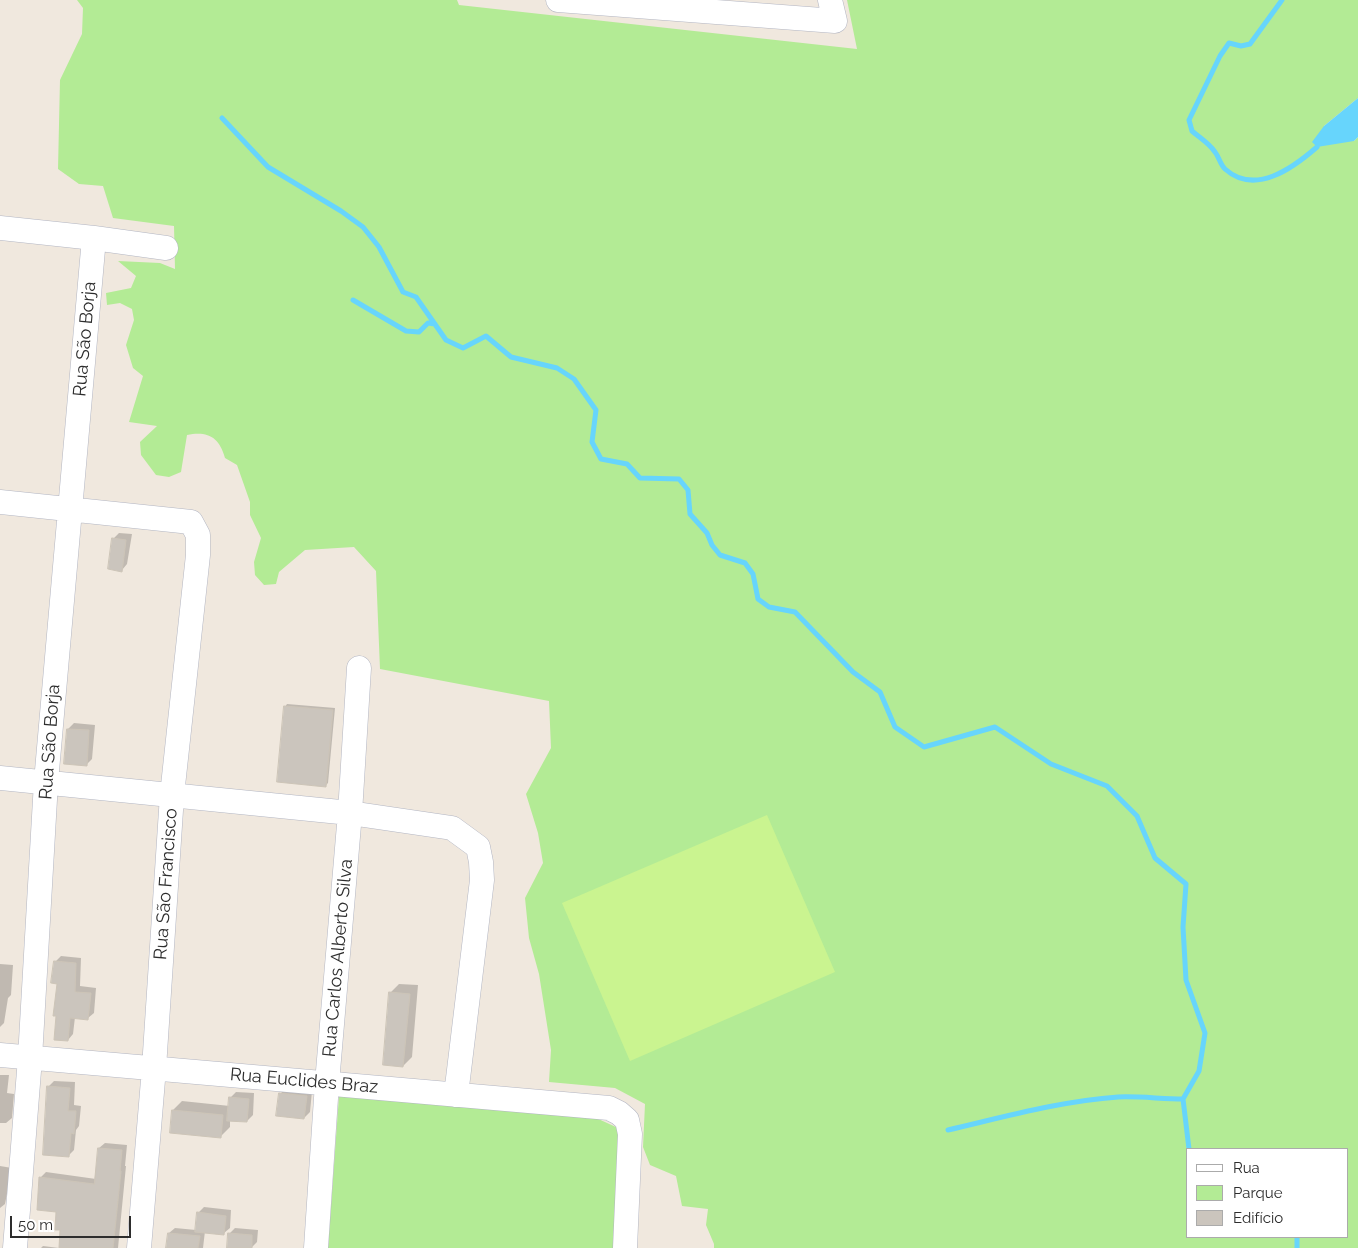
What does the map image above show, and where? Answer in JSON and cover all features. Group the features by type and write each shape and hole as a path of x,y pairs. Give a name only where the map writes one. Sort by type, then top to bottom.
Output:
{"street":[{"path":"558,0 832,11"},
{"path":"0,228 166,248"},
{"name":"Rua São Borja","path":"15,1248 30,1058 46,782 94,238"},
{"path":"0,502 69,509"},
{"name":"Rua São Francisco","path":"69,509 191,522 198,535 198,555 172,795 154,1068 139,1248"},
{"name":"Rua Carlos Alberto Silva","path":"316,1248 326,1083 350,813 359,668"},
{"path":"0,778 350,813 452,828 478,847 482,880 456,1095"},
{"name":"Rua Euclides Braz","path":"0,1055 609,1108 627,1120 630,1134 625,1248"}],"green space":[{"path":"77,0 457,0 459,5 857,49 847,0 1358,0 1358,98 1324,126 1354,141 1358,137 1358,1248 714,1248 706,1225 708,1209 682,1206 676,1176 650,1165 643,1147 645,1104 615,1088 549,1082 551,1050 539,974 529,938 525,898 543,863 538,833 526,794 551,748 549,701 380,669 376,571 354,547 305,550 279,572 276,584 264,585 255,575 254,562 261,538 250,515 250,502 237,465 225,458 216,440 207,435 187,435 181,472 169,477 156,475 141,455 140,442 157,426 129,422 143,376 133,368 126,345 134,320 132,309 120,303 107,305 106,293 131,288 136,276 118,261 160,263 175,269 174,226 113,218 103,186 79,184 58,169 60,80 82,34 83,8"},
{"path":"767,815 835,972 630,1061 562,903"},
{"path":"339,1096 594,1117 618,1128 619,1248 328,1248"}],"water":[{"path":"1358,98 1358,137 1354,141 1317,147 1312,142 1324,126"}],"building":[{"path":"112,538 126,540 122,572 108,569"},
{"path":"284,706 333,710 326,787 277,782"},
{"path":"67,729 89,730 87,766 64,764"},
{"path":"54,961 76,963 75,992 91,993 88,1020 70,1018 68,1041 54,1040 56,1016 53,1016 57,984 51,983"},
{"path":"389,992 410,994 403,1067 383,1065"},
{"path":"47,1086 70,1088 68,1111 76,1111 74,1134 71,1133 69,1157 43,1155"},
{"path":"279,1093 307,1096 304,1119 276,1116"},
{"path":"229,1097 249,1099 247,1122 227,1121"},
{"path":"172,1110 223,1115 221,1138 170,1133"},
{"path":"98,1148 122,1150 113,1248 59,1248 60,1230 55,1230 56,1212 37,1210 39,1177 94,1184"},
{"path":"197,1212 226,1216 224,1235 195,1232"},
{"path":"168,1233 200,1236 198,1248 166,1248"},
{"path":"228,1233 252,1235 252,1248 227,1248"}],"waterway":[{"path":"1282,0 1250,44 1241,46 1229,43 1220,56 1189,120 1192,131 1213,149 1225,169 1237,177 1249,180 1273,176 1297,163 1317,147"},
{"path":"222,118 268,167 341,211 363,227 379,247 403,292 416,297 446,340 463,348 486,336 511,357 557,368 574,379 596,410 592,442 601,459 627,464 640,478 679,479 688,490 690,514 707,533 712,545 720,555 745,563 753,574 758,599 769,607 795,612 853,672 880,692 895,727 924,747 995,727 1051,764 1107,786 1137,816 1155,858 1186,884 1183,927 1186,980 1205,1033 1199,1071 1183,1099 1189,1148"},
{"path":"353,300 406,331 419,332 428,323 435,324"},
{"path":"948,1130 1033,1110 1097,1099 1118,1097 1183,1099"},
{"path":"1297,1238 1297,1248"}]}
